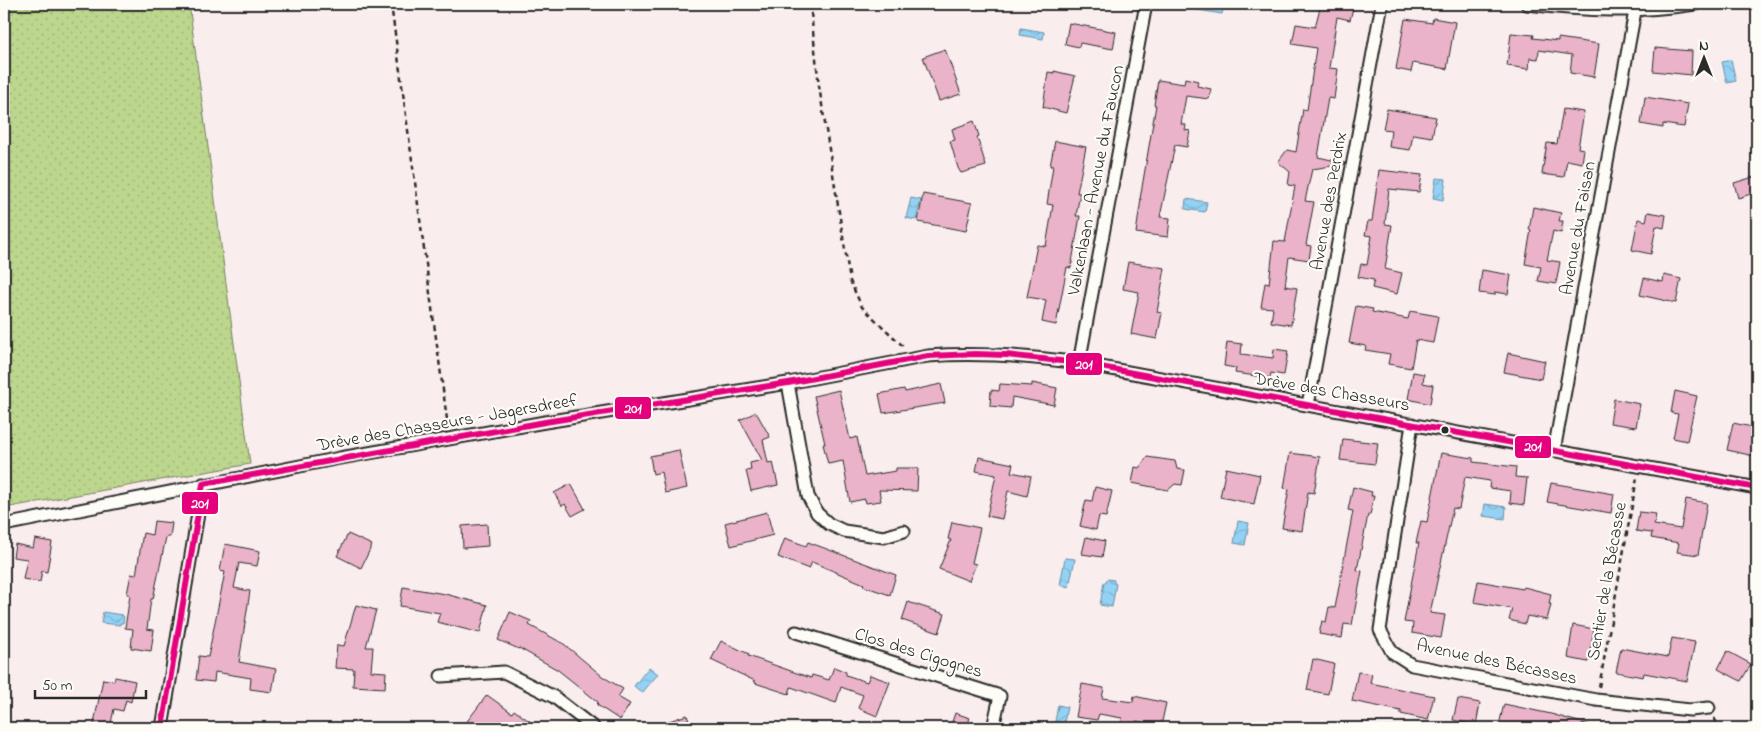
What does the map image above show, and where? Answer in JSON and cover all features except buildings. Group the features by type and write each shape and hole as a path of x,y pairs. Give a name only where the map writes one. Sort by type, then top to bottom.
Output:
{"street":[{"name":"Valkenlaan - Avenue du Faucon","path":"1079,364 1146,4"},
{"name":"Avenue des Perdrix","path":"1308,405 1382,4"},
{"path":"1527,4 1572,9 1635,11 1695,4"},
{"name":"Avenue du Faisan","path":"1554,451 1635,11"},
{"name":"Drève des Chasseurs","path":"898,361 951,354 1006,355 1079,364 1757,488"},
{"name":"Drève des Chasseurs - Jagersdreef","path":"4,525 203,484 449,438 788,383 898,361"},
{"path":"788,383 808,496 816,513 829,524 844,531 884,537 904,531"},
{"name":"Avenue des Bécasses","path":"1412,424 1380,630 1392,652 1412,665 1596,700 1690,710 1709,708"},
{"path":"162,728 203,484"},
{"name":"Clos des Cigognes","path":"796,632 1000,696 993,728"},
{"path":"441,676 504,672 554,697 594,728"}],"path":[{"path":"391,4 449,438"},
{"path":"810,4 819,86 850,281 862,307 916,358"},
{"name":"Sentier de la Bécasse","path":"1596,700 1640,467"}],"green space":[{"path":"4,4 189,4 250,464 4,508"}],"water":[{"path":"1193,4 1224,4 1222,14 1192,9"},
{"path":"1021,28 1044,32 1043,39 1020,35"},
{"path":"1731,60 1736,81 1727,83 1722,62"},
{"path":"1436,178 1446,179 1443,200 1433,198"},
{"path":"911,198 921,200 916,220 906,218"},
{"path":"1186,199 1207,202 1205,212 1185,209"},
{"path":"1485,504 1506,507 1505,519 1483,516"},
{"path":"1238,521 1249,523 1245,545 1234,543"},
{"path":"1065,558 1075,559 1069,587 1060,585"},
{"path":"1107,579 1114,580 1116,584 1112,607 1100,605 1104,582"},
{"path":"103,612 122,615 124,617 123,623 120,623 120,625 101,623"},
{"path":"649,667 658,674 642,693 634,686"},
{"path":"1058,705 1067,707 1063,728 1054,727"}],"transit line":[{"name":"201","path":"162,728 203,484 545,422 788,383 928,356 1006,355 1079,363 1757,488"}]}
